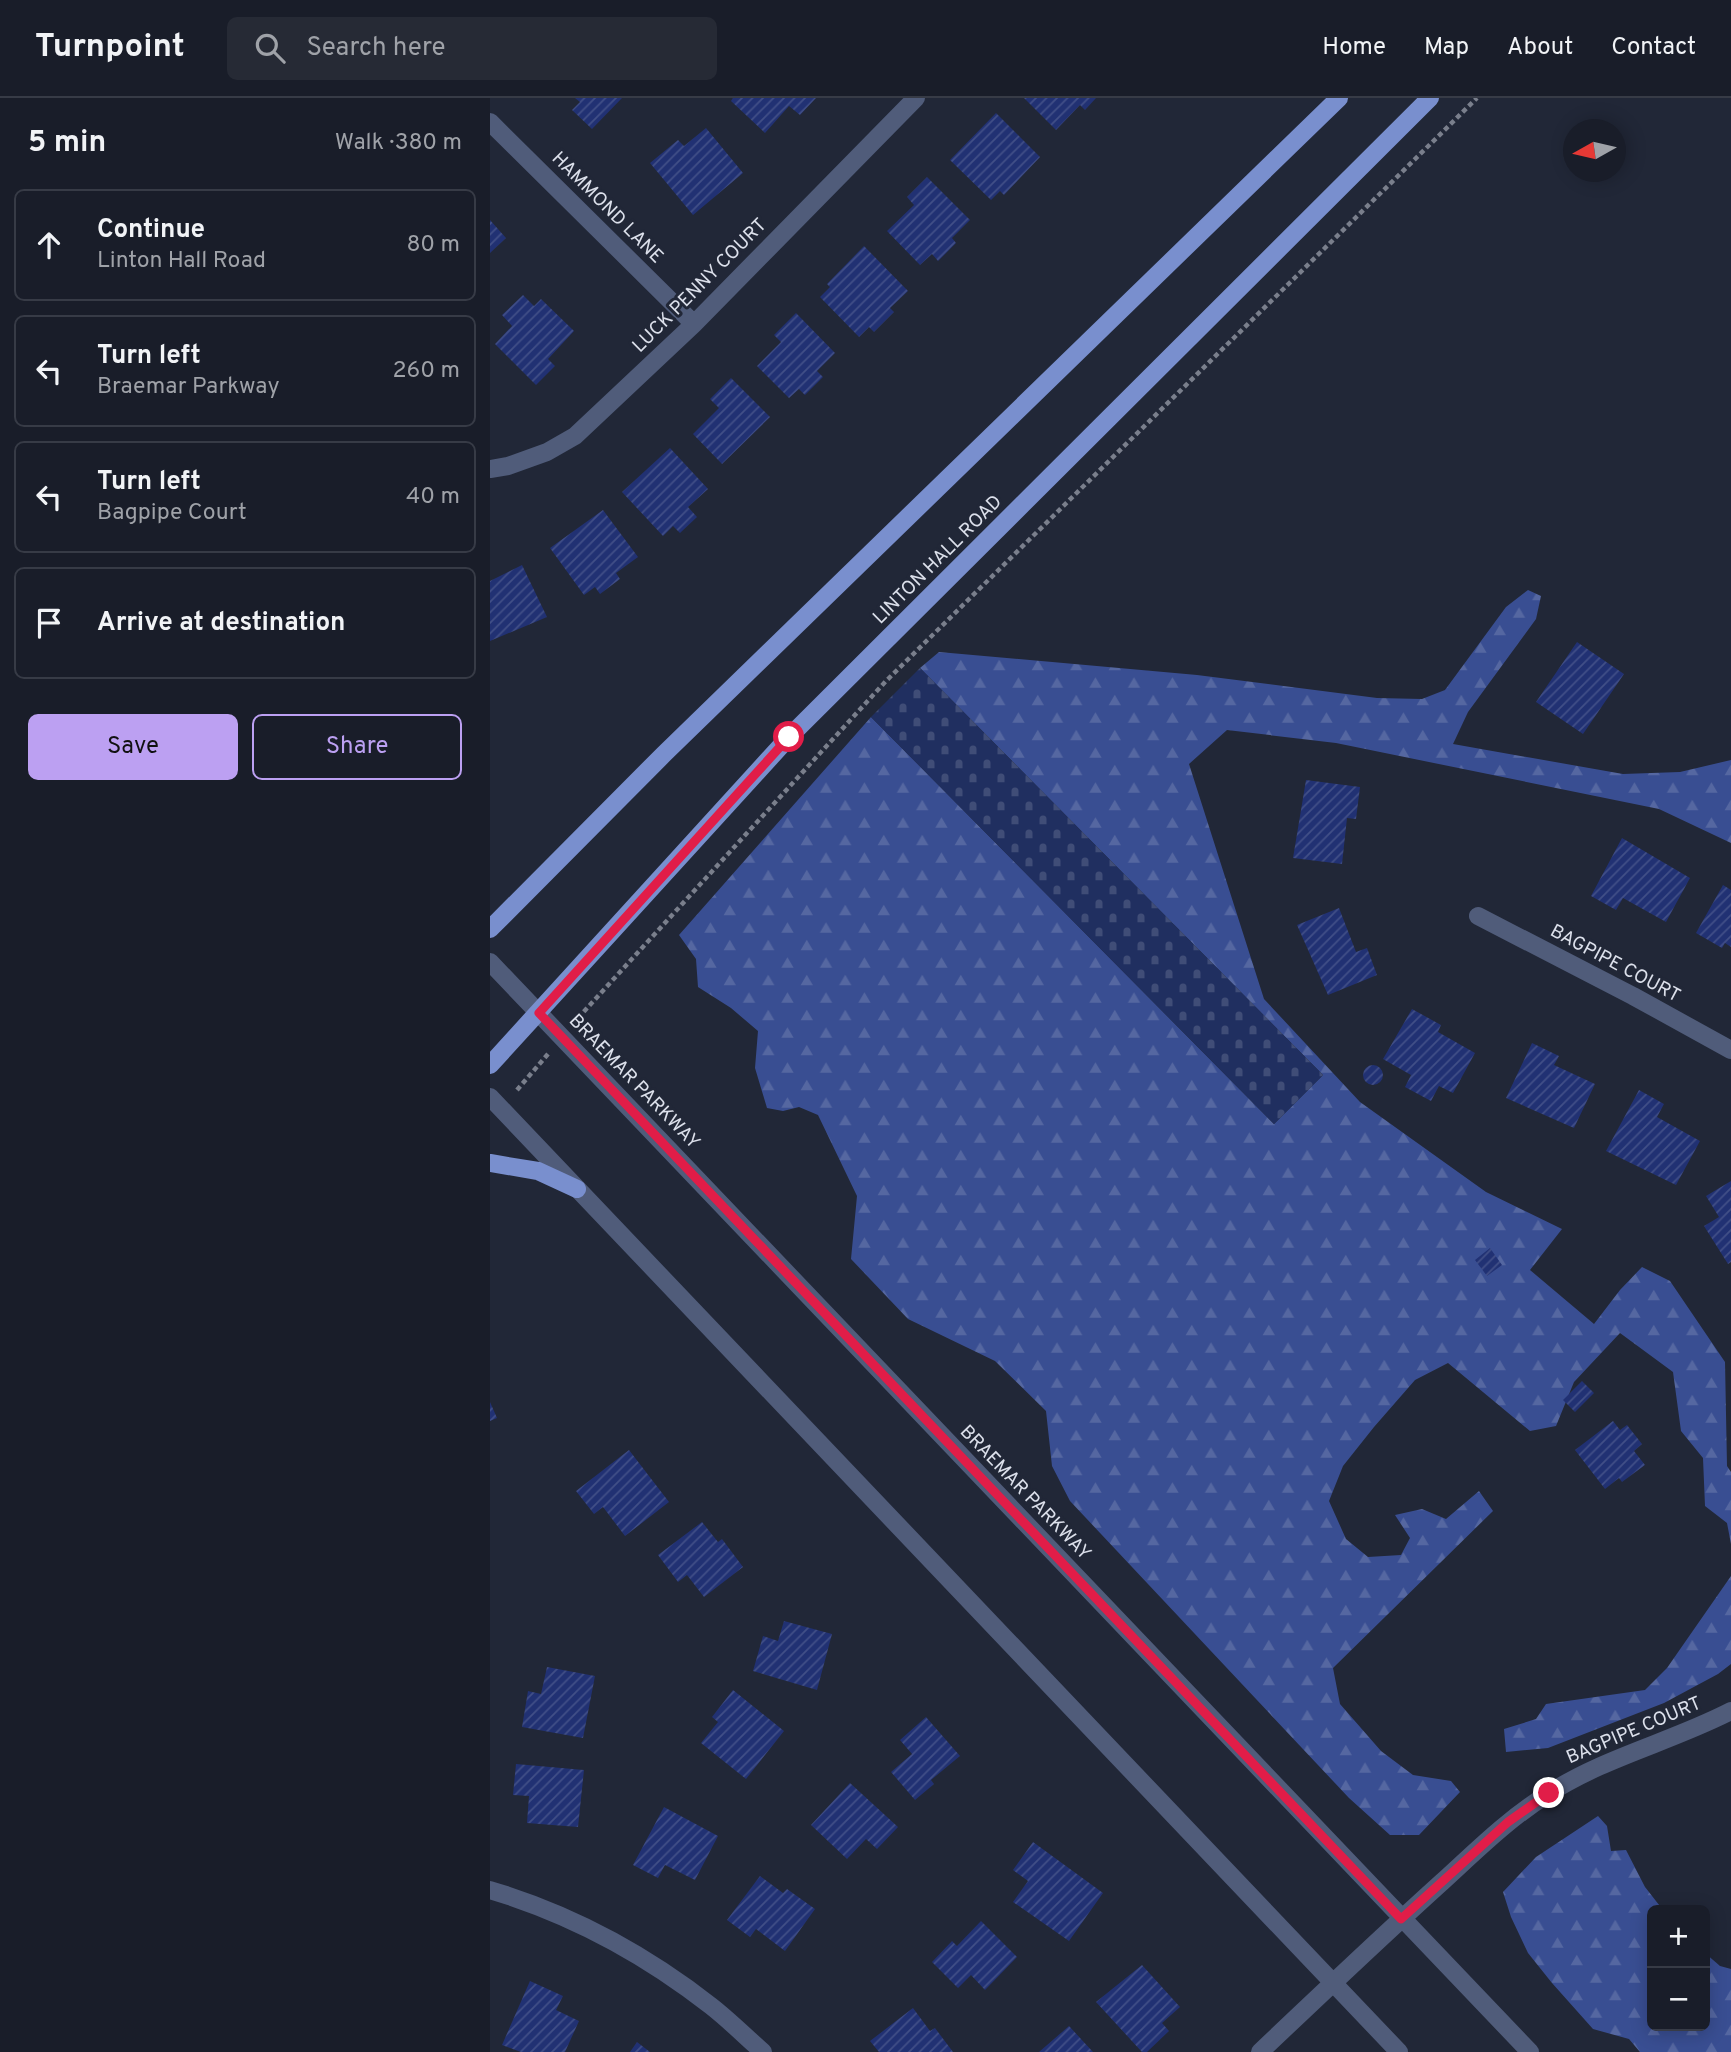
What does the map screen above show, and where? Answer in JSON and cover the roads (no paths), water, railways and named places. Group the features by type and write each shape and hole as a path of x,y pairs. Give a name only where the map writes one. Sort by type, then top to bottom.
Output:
{"main road":[{"path":"490,929 664,754 1339,98"},
{"name":"LINTON HALL ROAD","path":"490,1065 789,737 1430,98"},
{"path":"490,1163 538,1171 578,1189"}],"street":[{"name":"LUCK PENNY COURT","path":"490,469 508,466 547,452 575,436 694,324 916,98"},
{"name":"HAMMOND LANE","path":"490,122 694,324"},
{"name":"BAGPIPE COURT","path":"1478,916 1633,996 1731,1051"},
{"name":"BRAEMAR PARKWAY","path":"490,962 1530,2052"},
{"path":"496,1103 1399,2052"},
{"name":"BAGPIPE COURT","path":"1260,2052 1508,1822 1549,1793 1603,1763 1697,1729 1731,1711"},
{"path":"490,1890 590,1929 653,1965 712,2007 763,2052"}]}
